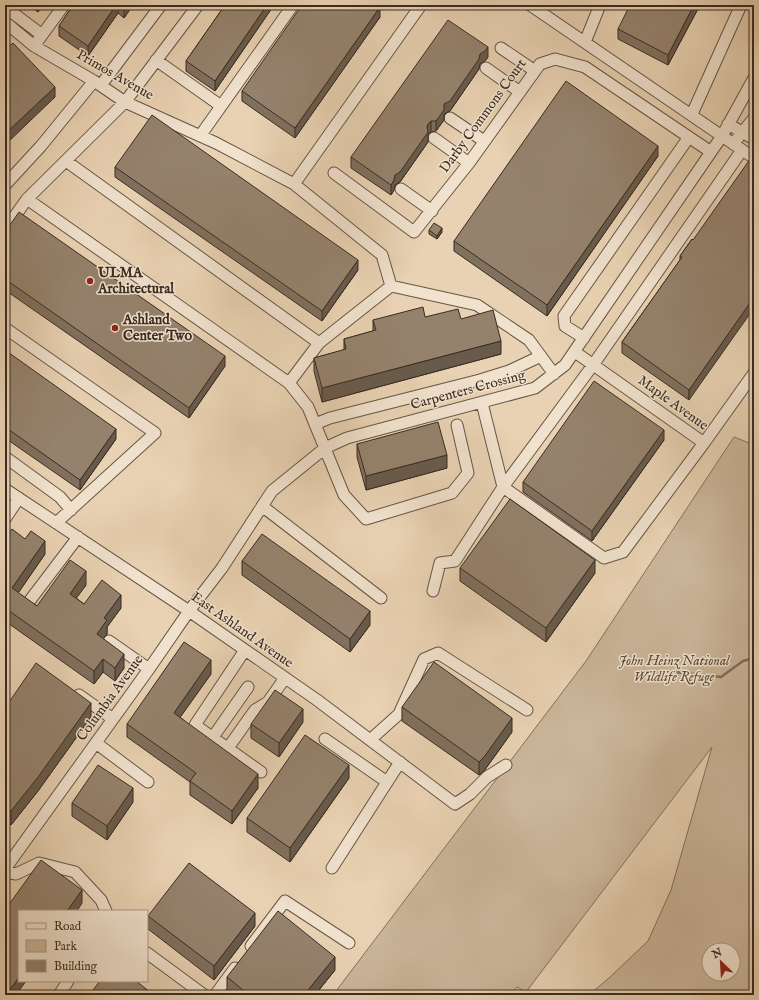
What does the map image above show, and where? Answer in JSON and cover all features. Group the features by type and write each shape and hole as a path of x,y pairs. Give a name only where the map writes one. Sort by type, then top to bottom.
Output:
{"street":[{"path":"34,46 64,5"},
{"path":"5,185 98,83 161,5"},
{"path":"5,230 27,199 125,102 198,5"},
{"path":"200,136 293,5"},
{"path":"294,184 421,5"},
{"path":"585,42 600,5"},
{"path":"692,114 741,5"},
{"path":"533,6 754,158"},
{"path":"5,7 42,35"},
{"name":"Primos Avenue","path":"5,22 34,46 98,83 125,102 216,143 294,184 382,255 391,286"},
{"path":"501,48 535,71"},
{"name":"Darby Commons Court","path":"334,173 414,232 469,163 540,64 555,59 585,67 711,152"},
{"path":"156,60 221,106"},
{"path":"486,68 520,92"},
{"name":"Carpenters Crossing","path":"238,544 272,491 325,448 347,438 535,388 565,365 722,136 754,78"},
{"path":"450,118 484,141"},
{"path":"433,591 440,563 455,561 503,487 593,365 738,147 744,132 754,118"},
{"path":"728,124 754,139"},
{"path":"584,338 565,326 564,316 689,137"},
{"path":"434,138 469,163"},
{"path":"66,161 319,343"},
{"path":"401,189 432,211"},
{"path":"27,199 289,383 308,407 344,495 366,519 452,494 468,473 457,425"},
{"path":"289,383 319,343 391,286 477,305 529,340 554,374"},
{"path":"5,328 155,433 56,523"},
{"name":"Maple Avenue","path":"503,487 604,558 623,552 704,443 575,352"},
{"path":"315,424 330,418 480,380 509,371 541,356"},
{"path":"704,443 754,373"},
{"path":"482,403 503,487"},
{"path":"5,457 60,497 71,510"},
{"name":"East Ashland Avenue","path":"5,489 189,611 317,700 455,804 470,794 488,777 506,765"},
{"path":"5,519 19,498"},
{"path":"262,506 381,598"},
{"path":"31,599 78,537"},
{"name":"Columbia Avenue","path":"5,871 238,544"},
{"path":"108,641 149,669"},
{"path":"245,650 195,725 261,772"},
{"path":"370,740 398,714 424,659 438,653 527,710"},
{"path":"228,748 255,710 268,702 285,678"},
{"path":"213,738 248,687"},
{"path":"74,691 113,720"},
{"path":"325,739 387,782"},
{"path":"96,743 148,782"},
{"path":"332,868 400,762"},
{"path":"5,871 16,874 39,863 75,872 101,900 106,910"},
{"path":"215,995 285,901 349,943"},
{"path":"148,954 204,995"},
{"path":"58,995 67,982"}],"green space":[{"name":"John Heinz National Wildlife Refuge","path":"734,437 754,445 754,995 589,995 648,941 671,890 712,747 526,992 517,987 511,995 333,995 586,661"}],"building":[{"path":"73,5 116,5 88,46 59,26"},
{"path":"225,5 267,5 215,81 186,61"},
{"path":"302,5 377,5 380,7 295,128 242,91"},
{"path":"630,5 694,5 668,55 618,29"},
{"path":"448,20 488,47 480,54 479,59 450,101 444,104 444,110 436,121 431,121 428,124 428,132 400,172 395,175 391,185 351,157"},
{"path":"13,43 55,87 5,134 5,50"},
{"path":"566,81 658,146 547,305 454,241"},
{"path":"152,115 358,260 322,311 115,167"},
{"path":"753,155 754,297 689,390 622,342 682,257 680,256"},
{"name":"Ashland Center Two","path":"19,212 225,356 189,408 5,279 5,232"},
{"path":"434,223 442,228 437,236 429,230"},
{"path":"423,307 425,317 458,309 461,319 493,310 501,341 322,388 314,358 346,349 344,339 376,330 373,320"},
{"path":"5,350 116,429 80,480 5,427"},
{"path":"594,381 664,430 592,531 523,482"},
{"path":"438,422 447,455 366,476 357,444"},
{"path":"510,499 595,560 546,628 460,568"},
{"path":"12,529 25,539 31,531 45,541 12,588 37,606 70,560 86,571 70,594 84,604 102,580 121,595 104,618 107,620 97,634 124,654 115,668 103,659 94,671 5,608 5,539"},
{"path":"262,534 370,611 350,639 242,561"},
{"path":"184,642 211,660 174,713 258,774 232,811 190,781 196,773 127,724"},
{"path":"434,662 512,718 479,762 402,707"},
{"path":"36,663 91,703 38,777 11,811 5,807 5,708"},
{"path":"275,690 303,709 279,743 251,724"},
{"path":"305,735 349,765 290,848 247,818"},
{"path":"98,765 133,788 107,826 72,803"},
{"path":"41,860 82,890 68,910 18,910 18,978 6,995 5,995 5,910"},
{"path":"189,863 255,913 214,966 148,916"},
{"path":"278,911 335,957 304,995 249,995 227,977"},
{"path":"99,982 137,982 154,995 89,995"}],"waterway":[{"path":"660,673 674,672 721,677 743,661 754,658"}],"place":[{"name":"ULMA Architectural","path":"90,281"},
{"name":"Ashland Center Two","path":"115,328"}]}
